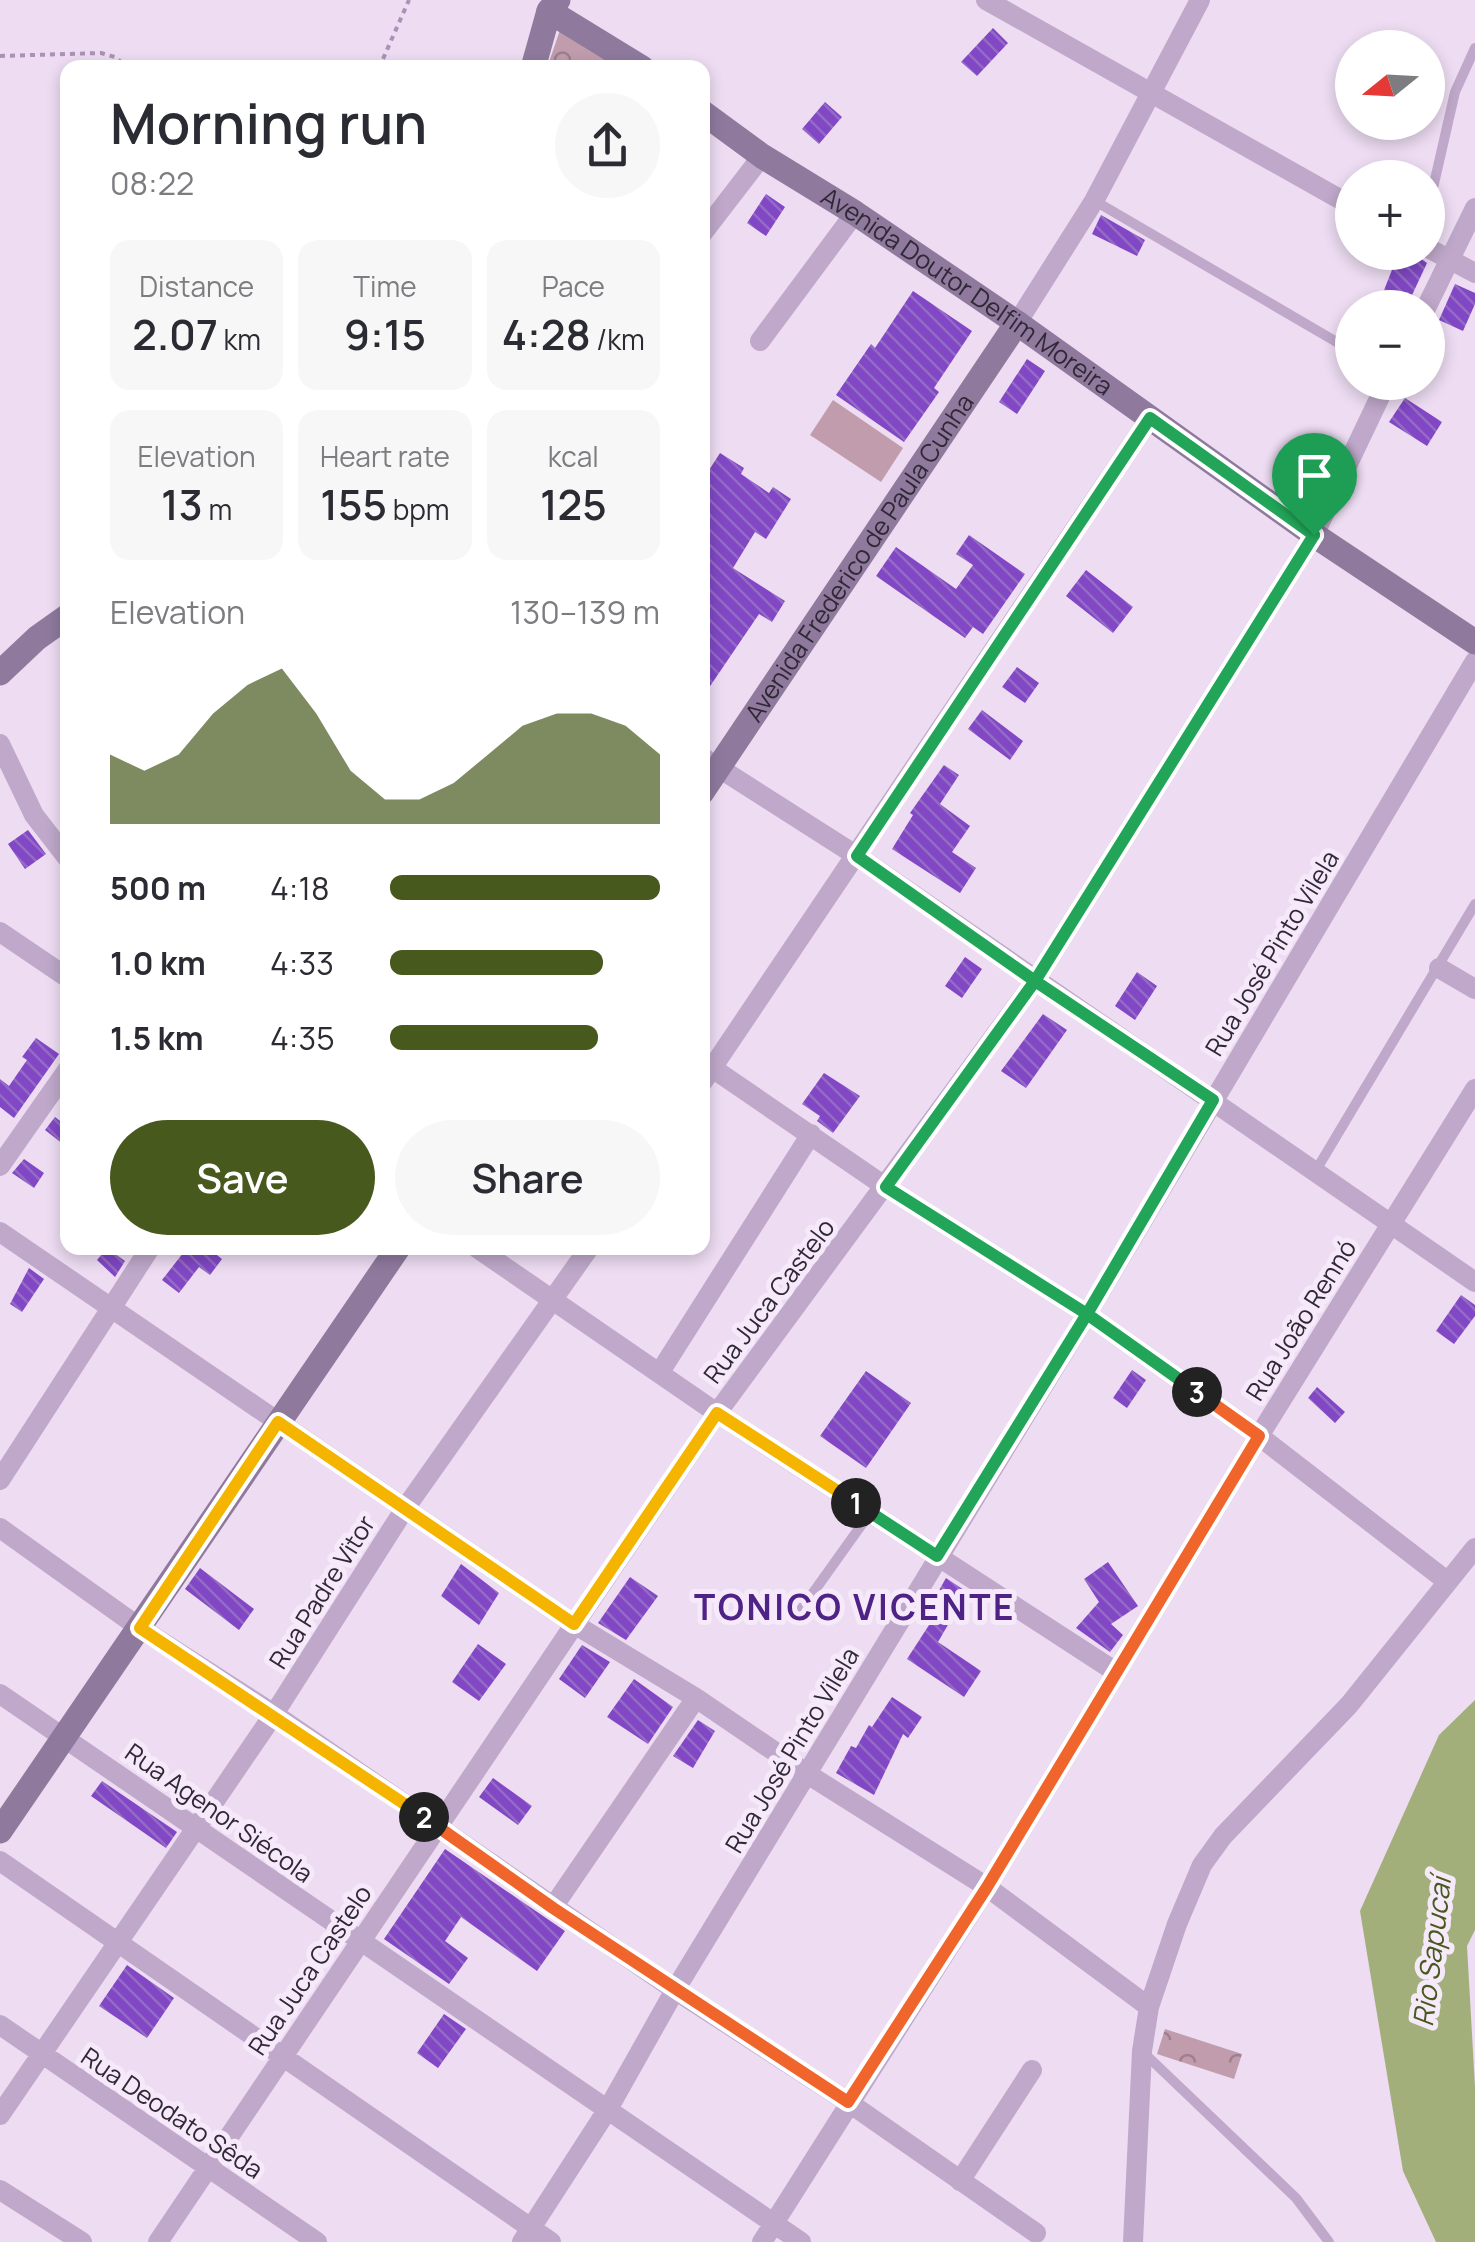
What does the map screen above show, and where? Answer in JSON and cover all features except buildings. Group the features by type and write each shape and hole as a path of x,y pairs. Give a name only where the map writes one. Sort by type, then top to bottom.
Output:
{"main road":[{"path":"536,60 554,6 625,60"},
{"name":"Avenida Doutor Delfim Moreira","path":"710,118 1017,323 1314,535 1475,642"},
{"name":"Avenida Frederico de Paula Cunha","path":"710,763 1017,323"},
{"path":"0,673 60,622"},
{"path":"0,1831 393,1255"}],"street":[{"path":"986,0 1335,197"},
{"path":"1017,323 1094,201 1200,0"},
{"path":"710,224 762,156"},
{"path":"1436,290 1475,208"},
{"path":"760,341 855,213"},
{"path":"1445,256 1475,273"},
{"name":"Rua Juca Castelo","path":"158,2242 358,1940 717,1413 1035,981 1314,535 1379,400"},
{"path":"710,1065 857,856 1150,418"},
{"name":"Rua José Pinto Vilela","path":"526,2235 608,2110 676,1990 1087,1314 1475,661"},
{"path":"0,744 34,815 60,849"},
{"path":"710,763 857,856 1475,1282"},
{"path":"0,932 60,973"},
{"path":"1439,968 1475,989"},
{"path":"710,1073 1087,1314 1259,1436 1448,1582"},
{"path":"0,1166 60,1080"},
{"name":"Rua João Rennó","path":"762,2242 987,1887 1391,1223 1469,1112 1475,1089"},
{"path":"660,1372 810,1134"},
{"path":"0,1232 574,1624 696,1698 808,1775 987,1887 1149,2007"},
{"path":"0,1480 145,1255"},
{"path":"487,1255 717,1413 1116,1672"},
{"name":"Rua Padre Vitor","path":"0,2115 198,1828 404,1510 584,1255"},
{"path":"0,1528 140,1628 274,1714 553,1908 848,2102 1036,2232"},
{"path":"1133,2242 1142,2051 1149,2007 1202,1864 1349,1705 1475,1548"},
{"name":"Rua Agenor Siécola","path":"0,1694 801,2242"},
{"path":"553,1908 696,1698"},
{"path":"0,1862 284,2054 526,2235 551,2242"},
{"name":"Rua Deodato Sêda","path":"0,2025 316,2242"},
{"path":"960,2181 1032,2070"},
{"path":"0,2190 82,2242"}],"lane":[{"path":"1439,160 1455,92 1475,48"},
{"path":"1094,201 1335,341"},
{"path":"1316,1172 1475,904"},
{"path":"795,1618 871,1512"},
{"path":"1142,2051 1296,2198 1329,2242"}],"path":[{"path":"383,60 409,0"},
{"path":"0,56 100,53 119,60"}],"green space":[{"path":"560,30 606,60 550,60"},
{"path":"833,400 903,448 881,482 810,435"},
{"path":"1165,2029 1242,2054 1234,2079 1157,2054"}],"water":[{"name":"Rio Sapucaí","path":"1475,1700 1475,1930 1467,1946 1475,2087 1475,2242 1436,2242 1403,2171 1360,1911 1439,1735"}],"district":[{"name":"TONICO VICENTE","path":"855,1608"}],"route":[{"path":"1314,535 1035,981 1213,1100 1087,1314 937,1556 717,1413 574,1624 278,1422 140,1628 274,1714 553,1908 848,2102 987,1887 1259,1436 1087,1314 886,1187 1035,981 857,856 1150,418 1314,535"}]}
